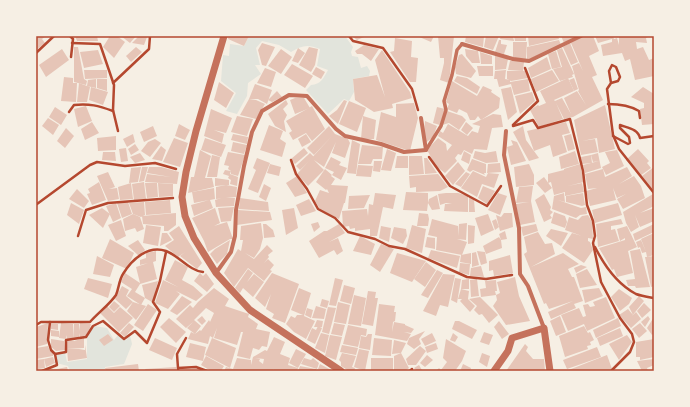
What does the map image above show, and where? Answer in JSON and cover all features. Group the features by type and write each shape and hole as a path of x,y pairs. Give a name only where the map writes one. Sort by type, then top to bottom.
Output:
{"street":[{"path":"224,36 196,131 186,172 182,197 185,216 194,238 216,273 250,310 341,371"},
{"path":"426,150 441,126 446,110 444,101 452,75 457,50 462,44 513,59 529,61 581,36"},
{"path":"216,273 231,252 235,236 236,210 252,132 262,111 289,95 306,96 336,129 346,136 381,144 404,152 426,150"},
{"path":"421,118 426,150"},
{"path":"506,131 504,155 519,228 520,274 528,286 544,328 550,371"},
{"path":"494,371 508,351 512,338 544,328"}],"path":[{"path":"36,53 54,36"},
{"path":"70,36 73,39 71,57"},
{"path":"113,83 149,49 150,36"},
{"path":"349,36 352,41 384,48 412,89 421,118"},
{"path":"72,43 100,44 113,83 114,111 118,131"},
{"path":"506,131 538,101 525,67 529,61"},
{"path":"611,83 609,71 612,65 616,66 620,77 618,81 611,83 607,89 613,135 619,149 654,193"},
{"path":"69,112 74,105 84,104 96,105 114,111"},
{"path":"608,104 621,104 635,109 639,111 640,118"},
{"path":"511,127 520,122 534,120 538,128 570,119 583,171 587,205 593,221 595,236 592,243 601,282 620,318 632,334 634,342 630,352 611,371"},
{"path":"613,135 628,144 630,143 629,137 620,128 620,125 639,133 640,138 654,136"},
{"path":"426,150 432,162 450,186 488,206 508,176"},
{"path":"291,160 296,174 307,189 318,209 334,218 348,232 375,239 389,246 405,249 467,277 486,279 520,274"},
{"path":"36,202 37,204 90,165 97,162 125,166 155,163 186,172"},
{"path":"78,236 86,210 108,203 182,197"},
{"path":"592,243 601,259 618,282 635,294 654,298"},
{"path":"36,325 50,322 90,322 116,295 123,274 144,252 154,249 166,252 182,260 197,272 216,273"},
{"path":"55,354 66,352 66,340 86,337 93,326 104,321 124,339 135,331 147,343 160,312 153,302 160,281 166,252"},
{"path":"93,326 92,320 98,313"},
{"path":"42,371 56,365 55,354 51,350 48,340 50,322"},
{"path":"186,338 177,354 178,369 196,367 207,371"}],"shaded area":[{"path":"249,36 345,36 353,47 351,52 352,56 358,57 361,68 367,66 370,71 369,76 353,79 354,92 349,101 344,99 328,114 306,90 311,85 317,84 325,76 328,70 317,66 320,49 312,46 305,46 291,52 279,45 262,41 256,48 260,65 255,65 261,74 248,83 247,96 237,114 226,111 236,93 221,81 223,55 229,56 230,44 244,46"},
{"path":"94,326 107,328 114,340 118,335 126,340 130,335 132,344 124,364 105,367 105,371 70,371 68,366 56,363 57,354 65,353 67,362 87,359 87,337"}],"building":[{"path":"36,36 46,36 42,39 45,43 36,50"},
{"path":"75,36 97,36 98,41 77,41"},
{"path":"110,36 117,36 125,42 114,58 103,47"},
{"path":"121,36 136,36 130,43"},
{"path":"139,36 147,37 144,45 132,43"},
{"path":"229,36 249,36 244,46 228,39"},
{"path":"352,36 364,36 364,37 357,40"},
{"path":"417,36 434,36 431,42"},
{"path":"438,36 454,36 449,83 440,80 444,58 440,58"},
{"path":"466,36 484,36 483,47 465,42"},
{"path":"486,36 499,36 493,50 484,47"},
{"path":"501,36 513,36 514,41 500,39"},
{"path":"514,36 526,36 526,41 515,41"},
{"path":"528,36 558,36 559,39 529,46"},
{"path":"561,36 575,36 576,37 564,43"},
{"path":"585,36 593,36 599,51 589,56 597,75 592,77 603,100 573,117 564,119 556,103 563,119 539,127 530,110 538,105 539,106 546,103 540,91 568,78 574,91 554,100 555,101 562,98 571,114 564,98 577,91 586,105 578,91 579,90 572,66 579,63 583,71 571,43"},
{"path":"595,36 613,36 614,39 617,38 619,45 619,37 621,36 650,36 646,38 647,43 636,42 637,49 643,47 649,60 654,58 654,76 635,80 630,59 625,61 622,53 603,56 601,45 612,42 612,39 598,43"},
{"path":"395,38 412,41 411,57 418,58 416,82 410,82 390,52 394,51"},
{"path":"499,40 501,40 501,44 507,45 504,54 495,52"},
{"path":"559,40 561,45 527,60 527,47"},
{"path":"513,42 527,42 526,59 513,58"},
{"path":"262,43 275,47 266,66 262,65 258,50"},
{"path":"570,43 578,62 571,65 563,47"},
{"path":"364,45 379,49 371,61 362,54 357,54 355,51"},
{"path":"74,47 78,47 84,79 87,81 86,85 74,82"},
{"path":"136,47 142,52 131,62 126,56"},
{"path":"309,47 318,49 315,65 311,72 299,65"},
{"path":"298,48 305,53 298,63 292,61"},
{"path":"562,48 574,74 572,75 573,77 560,81 553,69 562,67 557,50"},
{"path":"62,49 69,60 46,77 39,65"},
{"path":"281,49 292,57 281,74 268,66"},
{"path":"465,49 478,51 480,63 472,63 466,56"},
{"path":"98,50 103,64 84,68 80,52"},
{"path":"382,50 410,92 412,98 392,104 393,108 374,112 355,100 353,79 377,75 385,97 375,60"},
{"path":"556,51 561,67 552,69 548,54"},
{"path":"480,52 492,56 492,64 481,64"},
{"path":"462,54 476,71 471,78 456,74 455,67 459,55"},
{"path":"495,55 508,59 506,69 495,70"},
{"path":"547,57 551,69 531,78 528,68"},
{"path":"515,60 524,62 523,71 508,70 510,61"},
{"path":"292,64 313,76 305,88 284,75"},
{"path":"477,66 493,66 493,76 479,76"},
{"path":"316,67 325,72 321,79 312,74"},
{"path":"265,68 276,72 271,87 257,83"},
{"path":"84,70 107,70 107,78 85,79"},
{"path":"506,70 505,79 510,80 510,82 528,79 530,91 514,95 511,84 499,87 497,79 494,79 495,71"},
{"path":"552,70 559,81 536,92 531,79"},
{"path":"507,71 525,71 528,78 511,81 507,79"},
{"path":"457,76 467,78 480,87 477,94 454,81"},
{"path":"64,77 73,78 73,83 77,83 76,102 61,101"},
{"path":"574,78 578,89 574,91 569,80"},
{"path":"96,79 96,88 87,86 88,80"},
{"path":"97,79 107,79 107,91 97,88"},
{"path":"452,81 477,96 483,86 492,90 491,92 500,98 499,108 481,120 478,116 475,120 470,120 467,113 459,109 457,113 447,109 449,104 446,102"},
{"path":"219,82 234,93 226,108 214,100"},
{"path":"79,83 90,87 87,102 77,102"},
{"path":"255,84 272,90 267,104 258,99 249,99"},
{"path":"91,87 108,92 103,105 89,100"},
{"path":"511,87 517,112 508,120 501,89"},
{"path":"643,87 654,94 654,124 642,125 640,109 644,108 644,103 631,97"},
{"path":"277,91 282,97 272,102 268,100"},
{"path":"532,92 535,101 520,114 515,96"},
{"path":"295,98 304,98 310,108 295,114 290,100"},
{"path":"249,99 265,104 256,119 240,115"},
{"path":"286,100 288,104 283,109 287,115 284,121 286,132 275,126 268,114"},
{"path":"344,100 347,101 338,124 329,116 337,110"},
{"path":"349,101 366,108 357,132 339,124"},
{"path":"414,103 418,118 410,151 376,140 381,112 396,117 396,104"},
{"path":"605,105 615,149 599,153 597,138 582,141 595,139 598,152 581,155 574,120"},
{"path":"86,106 92,121 78,127 74,109"},
{"path":"312,106 325,129 312,141 306,133 293,140 289,133 292,131 286,121"},
{"path":"55,107 67,115 61,125 49,117"},
{"path":"437,107 445,109 440,125 433,123"},
{"path":"211,109 232,118 226,133 214,130 224,134 222,143 204,136"},
{"path":"447,111 462,116 466,120 459,130 449,123 442,125"},
{"path":"493,114 501,115 503,127 492,128 487,150 474,149 472,154 464,150 461,155 458,154 455,158 457,161 445,173 436,166 427,150 438,138 446,144 447,151 452,145 438,136 440,131 443,133 448,124 468,136 472,131 478,133 480,126 472,124"},
{"path":"237,116 253,119 247,136 231,132"},
{"path":"363,116 376,120 374,139 361,139"},
{"path":"48,118 59,125 53,135 42,126"},
{"path":"425,121 437,126 433,137 423,145"},
{"path":"92,122 99,133 85,140 81,129"},
{"path":"466,122 473,128 467,135 461,130"},
{"path":"566,122 570,133 562,135 567,152 553,157 550,145 534,151 527,131"},
{"path":"179,124 190,130 185,140 175,136"},
{"path":"269,125 283,131 280,139 286,143 282,157 260,150"},
{"path":"153,126 157,136 144,142 140,132"},
{"path":"329,126 335,134 348,139 350,143 345,158 332,153 336,142 324,167 314,160 324,170 308,186 297,174 332,136 314,155 307,148"},
{"path":"523,126 526,140 539,158 529,161 513,132"},
{"path":"66,128 74,136 65,148 57,141"},
{"path":"133,134 135,142 127,147 123,139"},
{"path":"233,134 248,137 247,144 231,140"},
{"path":"306,134 311,142 302,147 298,139"},
{"path":"571,134 575,149 568,151 564,136"},
{"path":"116,136 116,150 98,151 97,138"},
{"path":"174,138 188,143 180,167 163,162"},
{"path":"205,138 226,145 221,157 201,150"},
{"path":"155,139 161,143 150,157 141,151 148,142"},
{"path":"352,140 360,144 356,174 347,173"},
{"path":"511,140 517,142 526,161 511,165 507,147 513,145"},
{"path":"233,142 247,145 244,154 231,151"},
{"path":"135,144 139,150 131,155 128,149"},
{"path":"362,145 383,147 382,159 373,159 371,164 358,164"},
{"path":"161,146 166,150 162,161 152,159"},
{"path":"126,148 128,161 121,162 119,149"},
{"path":"304,148 308,153 295,164 291,159"},
{"path":"387,149 396,153 391,171 381,170"},
{"path":"638,149 649,161 647,163 651,168 640,176 626,160"},
{"path":"200,150 211,156 205,178 212,178 214,187 188,193 191,177 194,177"},
{"path":"617,150 624,166 606,175 602,167 610,163 605,152"},
{"path":"464,151 471,155 469,164 461,160"},
{"path":"475,151 485,153 496,151 498,162 486,163 473,158"},
{"path":"575,151 579,164 561,169 559,157"},
{"path":"103,152 115,152 116,161 102,160"},
{"path":"228,152 245,155 238,176 231,174 231,171 228,169 229,166 224,165"},
{"path":"140,153 145,160 135,163 130,157"},
{"path":"310,153 314,157 300,170 296,166"},
{"path":"598,153 601,168 585,173 583,165 599,161 593,162 591,155"},
{"path":"212,155 220,157 217,177 207,177"},
{"path":"591,155 592,163 582,164 581,157"},
{"path":"397,156 408,156 408,168 395,168"},
{"path":"409,156 422,156 424,174 409,175"},
{"path":"331,157 341,162 339,165 347,168 341,180 332,175 334,172 325,168"},
{"path":"257,158 270,163 258,193 248,189 256,170 253,168"},
{"path":"424,158 427,158 437,173 425,174"},
{"path":"472,159 486,164 485,175 473,170 470,172 467,170"},
{"path":"374,161 382,161 380,172 373,171"},
{"path":"458,162 465,171 453,185 445,176"},
{"path":"500,163 501,172 487,173 488,164"},
{"path":"270,164 281,167 279,176 267,173"},
{"path":"529,164 534,175 534,185 516,187 514,167"},
{"path":"580,164 584,182 568,186 582,183 584,192 565,196 565,192 554,195 551,182 548,183 548,174"},
{"path":"358,165 373,166 371,177 356,176"},
{"path":"141,167 138,182 129,183 131,168"},
{"path":"142,167 148,167 144,181 139,182"},
{"path":"149,167 161,167 179,172 177,184 145,182 147,174 171,177 147,173"},
{"path":"627,167 632,176 619,184 634,176 641,186 645,198 623,209 617,199 626,194 617,198 613,188 616,200 590,206 586,191 597,188 588,189 585,174 603,169 605,177"},
{"path":"654,167 654,187 651,189 642,176"},
{"path":"325,169 332,175 331,176 335,179 331,185 348,186 345,203 339,219 320,209 315,201 320,190 329,193 327,189 326,190 316,182"},
{"path":"225,170 231,171 230,174 238,177 237,186 230,184 231,180 228,178 229,176 223,174"},
{"path":"473,171 486,177 488,173 499,174 494,188 482,184 477,197 461,188"},
{"path":"108,172 115,187 109,189 117,188 119,199 108,201 97,176"},
{"path":"466,172 470,174 461,187 455,184"},
{"path":"438,174 448,187 440,191 416,192 416,187 410,188 409,176"},
{"path":"297,176 307,193 295,197 286,183"},
{"path":"544,177 552,188 545,193 536,183"},
{"path":"215,178 229,180 229,185 215,186"},
{"path":"99,182 106,200 92,205 87,194 90,193 88,189"},
{"path":"144,182 146,199 134,200 132,184"},
{"path":"131,183 133,199 120,200 118,187"},
{"path":"145,183 157,183 158,197 147,198"},
{"path":"158,183 173,184 173,196 159,197"},
{"path":"264,184 271,188 266,201 259,197"},
{"path":"226,185 237,187 236,197 216,199 216,187"},
{"path":"483,186 495,191 487,204 478,198"},
{"path":"533,186 531,201 535,222 520,225 516,204 529,202 516,203 519,187"},
{"path":"214,188 215,199 210,200 213,208 194,216 191,205 209,200 194,203 192,192"},
{"path":"77,189 89,201 84,208 69,199"},
{"path":"406,192 428,193 427,211 403,210"},
{"path":"375,193 396,195 393,209 383,207 377,236 370,236 370,229 355,231 355,228 350,229 349,226 343,227 342,211 367,209 368,216 369,204 373,205"},
{"path":"458,193 468,196 468,212 444,211 445,204 452,204 446,203 440,205 438,194"},
{"path":"498,193 507,196 500,215 488,210"},
{"path":"564,193 565,202 558,200 581,208 586,207 587,214 580,215 576,218 552,209 554,196"},
{"path":"583,193 585,205 582,206 566,202 566,196"},
{"path":"544,194 551,207 550,210 553,212 550,215 552,218 544,222 535,200"},
{"path":"653,194 654,206 640,213 654,208 654,221 640,227 635,215 639,227 631,232 626,223 623,212"},
{"path":"370,195 364,208 348,209 349,196"},
{"path":"437,195 440,209 432,210 428,203 429,199"},
{"path":"469,197 474,200 475,212 469,212"},
{"path":"221,198 235,198 234,206 216,207 215,200"},
{"path":"240,198 268,202 269,211 239,209"},
{"path":"309,199 316,211 301,216 296,205"},
{"path":"170,200 171,213 146,215 145,202"},
{"path":"128,202 132,214 122,218 117,203"},
{"path":"144,202 145,215 141,217 133,214 129,203"},
{"path":"71,203 84,210 79,224 67,215"},
{"path":"116,203 121,218 113,222 106,206"},
{"path":"618,203 622,215 595,223 592,210"},
{"path":"234,207 231,221 221,222 218,208"},
{"path":"102,208 110,214 103,228 89,215"},
{"path":"215,208 220,223 214,226 227,222 233,239 230,239 208,252 192,218"},
{"path":"294,208 298,228 286,235 282,210"},
{"path":"238,210 270,212 272,220 237,225"},
{"path":"554,212 565,216 567,222 565,228 551,223"},
{"path":"176,213 176,225 168,231 164,231 164,226 143,224 142,216"},
{"path":"419,213 428,214 428,226 417,226"},
{"path":"504,213 512,213 513,227 500,231 496,215 501,217"},
{"path":"133,214 140,217 144,229 137,232 135,228 125,231 123,219"},
{"path":"488,214 494,230 481,236 475,218"},
{"path":"588,215 592,222 593,239 588,238 588,241 590,242 593,250 584,263 562,248 572,233 582,236 565,230 569,217 578,220 582,216"},
{"path":"432,219 458,226 458,236 459,224 467,223 466,240 457,239 467,242 462,255 436,250 437,237 428,235"},
{"path":"496,219 499,227 495,230 492,221"},
{"path":"621,219 623,224 611,226 611,230 615,229 619,241 598,247 596,224"},
{"path":"121,220 126,236 116,241 108,225"},
{"path":"318,222 320,227 314,232 311,224"},
{"path":"261,223 263,238 260,249 254,258 245,253 254,259 267,245 273,251 268,255 269,257 264,263 268,259 274,265 270,270 272,271 264,281 248,268 234,287 224,273 238,249 241,251 243,240 240,240 241,226"},
{"path":"263,224 266,224 273,230 275,237 264,238"},
{"path":"339,224 345,233 329,242 338,238 343,251 337,255 334,250 319,258 309,241 324,231 327,231"},
{"path":"536,224 538,231 523,236 521,227"},
{"path":"654,224 654,232 635,241 633,234"},
{"path":"146,225 161,227 158,246 143,243"},
{"path":"412,225 426,229 422,253 406,248"},
{"path":"468,225 475,226 474,243 468,244"},
{"path":"179,226 202,263 197,269 180,256 185,252 178,257 165,246 174,240 169,233"},
{"path":"381,226 391,228 389,242 379,238"},
{"path":"627,226 637,247 628,251 633,273 617,277 614,269 612,270 599,248 625,240 625,238 620,241 617,229"},
{"path":"394,227 406,229 407,236 403,244 391,238"},
{"path":"551,229 568,233 561,246 546,236"},
{"path":"505,231 507,239 501,240 499,234"},
{"path":"538,232 545,244 552,243 555,254 531,267 563,253 579,264 568,269 572,277 574,277 583,301 574,304 576,308 551,319 548,312 573,301 549,309 546,303 544,304 524,254 527,252 524,237"},
{"path":"162,233 167,233 172,240 160,246"},
{"path":"654,233 654,255 647,257 641,239"},
{"path":"360,236 375,244 371,255 353,251"},
{"path":"427,237 435,238 435,249 425,247"},
{"path":"499,237 502,248 486,254 483,246"},
{"path":"110,239 134,253 127,269 102,258"},
{"path":"138,240 145,250 139,256 128,246"},
{"path":"230,240 227,254 217,264 210,254 215,249"},
{"path":"641,240 646,252 642,253 636,242"},
{"path":"381,244 394,249 380,272 370,265"},
{"path":"640,249 650,287 636,288 635,286 628,286 626,280 635,279 630,251"},
{"path":"431,250 460,256 457,268 428,258"},
{"path":"156,251 156,261 153,262 157,279 140,284 135,292 145,298 141,305 127,296 132,289 121,282 125,273 140,283 136,267 148,263 140,265 140,260 146,258 146,253"},
{"path":"477,251 485,252 487,263 481,265"},
{"path":"476,252 479,265 472,267 472,253"},
{"path":"397,253 426,261 412,282 390,273"},
{"path":"471,253 471,264 460,262 461,255"},
{"path":"510,255 513,273 494,276 493,270 489,271 489,261"},
{"path":"97,256 114,265 110,277 93,274"},
{"path":"654,256 654,286 651,287 645,257"},
{"path":"175,260 188,267 182,280 193,286 203,295 196,301 176,291 180,294 168,309 155,303 163,280 178,287 165,280"},
{"path":"426,262 436,270 425,287 414,279"},
{"path":"460,263 470,264 469,275 459,272"},
{"path":"581,265 587,267 576,273 574,268"},
{"path":"481,266 484,277 470,276 471,268"},
{"path":"248,269 253,273 247,282 254,274 264,282 253,297 243,288 240,293 235,288"},
{"path":"587,269 597,285 580,288 576,274"},
{"path":"437,270 443,273 428,298 421,295"},
{"path":"200,273 203,276 206,273 214,284 207,292 194,281"},
{"path":"272,273 299,284 285,323 272,318 274,314 266,309 271,294 265,307 255,298"},
{"path":"443,274 455,275 448,307 440,305 436,316 423,311"},
{"path":"515,277 519,296 530,321 506,325 493,306 497,300 496,295 500,293 497,282"},
{"path":"88,278 112,284 108,298 84,289"},
{"path":"335,278 343,280 336,306 329,305"},
{"path":"455,278 461,279 457,303 451,300"},
{"path":"469,279 469,289 461,289 462,280"},
{"path":"477,279 479,296 471,297 470,280"},
{"path":"496,280 496,295 481,297 480,289 486,288 485,281"},
{"path":"158,281 152,302 145,298 142,285"},
{"path":"344,285 355,288 351,304 340,301"},
{"path":"122,286 129,290 126,296 133,302 126,309 115,299"},
{"path":"214,288 229,299 225,306 249,314 248,317 258,324 256,329 270,332 267,347 262,346 259,350 253,348 250,359 237,356 243,332 241,332 237,345 214,338 217,328 213,338 210,336 208,344 188,339 191,332 195,334 187,328 193,322 186,328 176,319 190,305 193,308","holes":["206,308 214,313 210,322 209,320 201,331 200,330 195,334 201,326 194,320"]},
{"path":"299,288 311,293 304,316 315,321 306,339 294,332 286,324 291,316 295,318 297,315 303,315 291,310"},
{"path":"599,288 603,296 585,303 582,290"},
{"path":"461,289 469,291 468,299 475,306 470,312 460,301 462,299 458,299"},
{"path":"619,289 632,298 629,304 620,311 611,297"},
{"path":"368,291 376,292 375,298 378,298 373,326 362,324"},
{"path":"354,295 366,298 361,326 348,324"},
{"path":"182,296 192,302 177,315 170,311"},
{"path":"639,296 644,301 633,315 629,307"},
{"path":"480,297 498,315 489,323 482,314 479,315 474,310 477,306 469,299"},
{"path":"606,297 615,318 587,331 584,324 568,331 561,315 579,308 583,317 586,316 583,305 588,304 590,307 595,306 593,302"},
{"path":"322,299 329,301 327,308 320,306"},
{"path":"114,301 120,306 114,312 109,307"},
{"path":"133,302 146,306 136,320 127,311"},
{"path":"338,302 350,305 346,324 334,322"},
{"path":"644,303 651,310 642,318 637,311"},
{"path":"148,304 157,310 143,331 134,325"},
{"path":"379,304 395,306 395,321 393,322 392,332 394,322 405,324 414,329 411,333 404,332 411,334 407,341 375,335"},
{"path":"107,306 114,313 120,307 133,318 119,332 100,313"},
{"path":"316,306 326,309 324,319 312,318"},
{"path":"328,307 336,308 329,334 322,332"},
{"path":"307,308 313,310 311,318 305,315"},
{"path":"628,309 633,315 636,312 641,319 631,328 619,315"},
{"path":"202,316 206,321 202,325 197,320"},
{"path":"560,316 566,332 556,336 550,321"},
{"path":"648,316 650,319 645,327 641,322"},
{"path":"654,317 654,333 652,335 647,328"},
{"path":"169,318 186,332 176,343 160,327"},
{"path":"618,318 621,326 596,338 593,330"},
{"path":"317,320 323,321 322,327 314,327"},
{"path":"455,321 459,321 477,330 472,339 452,329"},
{"path":"499,321 509,334 502,339 494,327"},
{"path":"48,323 47,344 36,347 36,327"},
{"path":"61,323 73,324 74,339 67,339 67,335 66,339 59,338"},
{"path":"80,323 91,324 90,328 85,337 80,339 79,333 79,339 74,339 74,324 79,324 80,331"},
{"path":"129,323 134,327 125,337 120,333"},
{"path":"334,323 345,325 342,336 331,334"},
{"path":"640,323 647,331 639,338 632,329"},
{"path":"51,324 58,324 58,330 51,329"},
{"path":"348,325 367,329 366,336 361,335 358,347 343,344"},
{"path":"318,326 322,328 315,344 307,340 312,328 316,330"},
{"path":"584,326 589,335 588,333 590,332 594,340 590,342 591,345 587,346 588,349 565,357 559,336"},
{"path":"620,328 623,336 600,346 597,338"},
{"path":"51,330 59,331 59,337 51,336"},
{"path":"425,331 419,339 421,344 414,349 407,344 409,338"},
{"path":"484,332 493,335 489,345 480,342"},
{"path":"321,333 329,335 325,353 315,348"},
{"path":"432,333 436,341 425,346 421,339"},
{"path":"453,333 458,337 455,342 450,340"},
{"path":"108,334 113,340 104,346 99,340"},
{"path":"368,334 372,334 370,350 359,348 361,336 366,337"},
{"path":"330,335 342,337 336,360 325,356"},
{"path":"627,335 632,342 619,360 609,344"},
{"path":"274,337 285,342 280,354 290,358 288,365 298,368 297,371 273,371 274,369 272,371 224,371 226,367 233,369 237,358 251,360 251,365 253,357 265,350 267,351","holes":["255,358 264,359 263,364 259,361 260,359"]},
{"path":"84,338 84,348 67,349 67,340 74,341"},
{"path":"155,338 177,348 172,360 149,350"},
{"path":"212,338 236,348 230,368 205,355"},
{"path":"374,338 392,340 391,356 372,355"},
{"path":"51,339 64,341 65,350 56,351 51,347"},
{"path":"446,339 466,351 462,361 455,371 436,371 439,368 441,370 447,362 443,358"},
{"path":"654,339 654,357 640,360 640,357 636,357 636,342"},
{"path":"394,340 406,343 401,353 392,354"},
{"path":"190,343 206,347 203,361 186,357"},
{"path":"436,343 438,349 427,353 425,347"},
{"path":"525,344 528,347 526,351 533,359 544,359 545,371 506,371"},
{"path":"85,345 87,358 68,361 67,349 85,350"},
{"path":"342,345 358,348 356,355 340,352"},
{"path":"48,346 50,351 53,351 53,356 36,359 36,348"},
{"path":"420,346 426,351 416,365 408,365 406,359"},
{"path":"597,347 601,357 567,369 563,360"},
{"path":"296,349 306,354 298,368 289,363"},
{"path":"359,349 369,351 365,371 354,367"},
{"path":"342,353 356,356 352,367 355,368 354,371 349,371 341,366 341,362 339,360"},
{"path":"401,353 409,368 405,371 394,371 394,356"},
{"path":"482,353 490,356 487,367 479,362"},
{"path":"427,355 433,360 425,367 420,363"},
{"path":"607,355 612,369 607,371 566,371"},
{"path":"206,356 224,366 221,371 211,371 201,365"},
{"path":"53,357 55,363 46,367 44,359"},
{"path":"304,358 311,360 313,358 319,363 317,369 301,364"},
{"path":"371,358 393,358 393,371 371,371"},
{"path":"44,359 45,368 38,369 36,360"},
{"path":"654,359 654,365 647,368 648,371 642,371 637,361"},
{"path":"138,364 139,371 106,371 105,368"},
{"path":"320,364 333,371 318,371 321,370 318,369"},
{"path":"463,364 471,368 470,371 462,371 461,369"},
{"path":"419,365 422,370 417,371 414,368"},
{"path":"300,366 316,369 316,371 298,371"},
{"path":"67,367 68,371 52,371 52,370"},
{"path":"176,367 176,371 146,371 145,369"}]}
